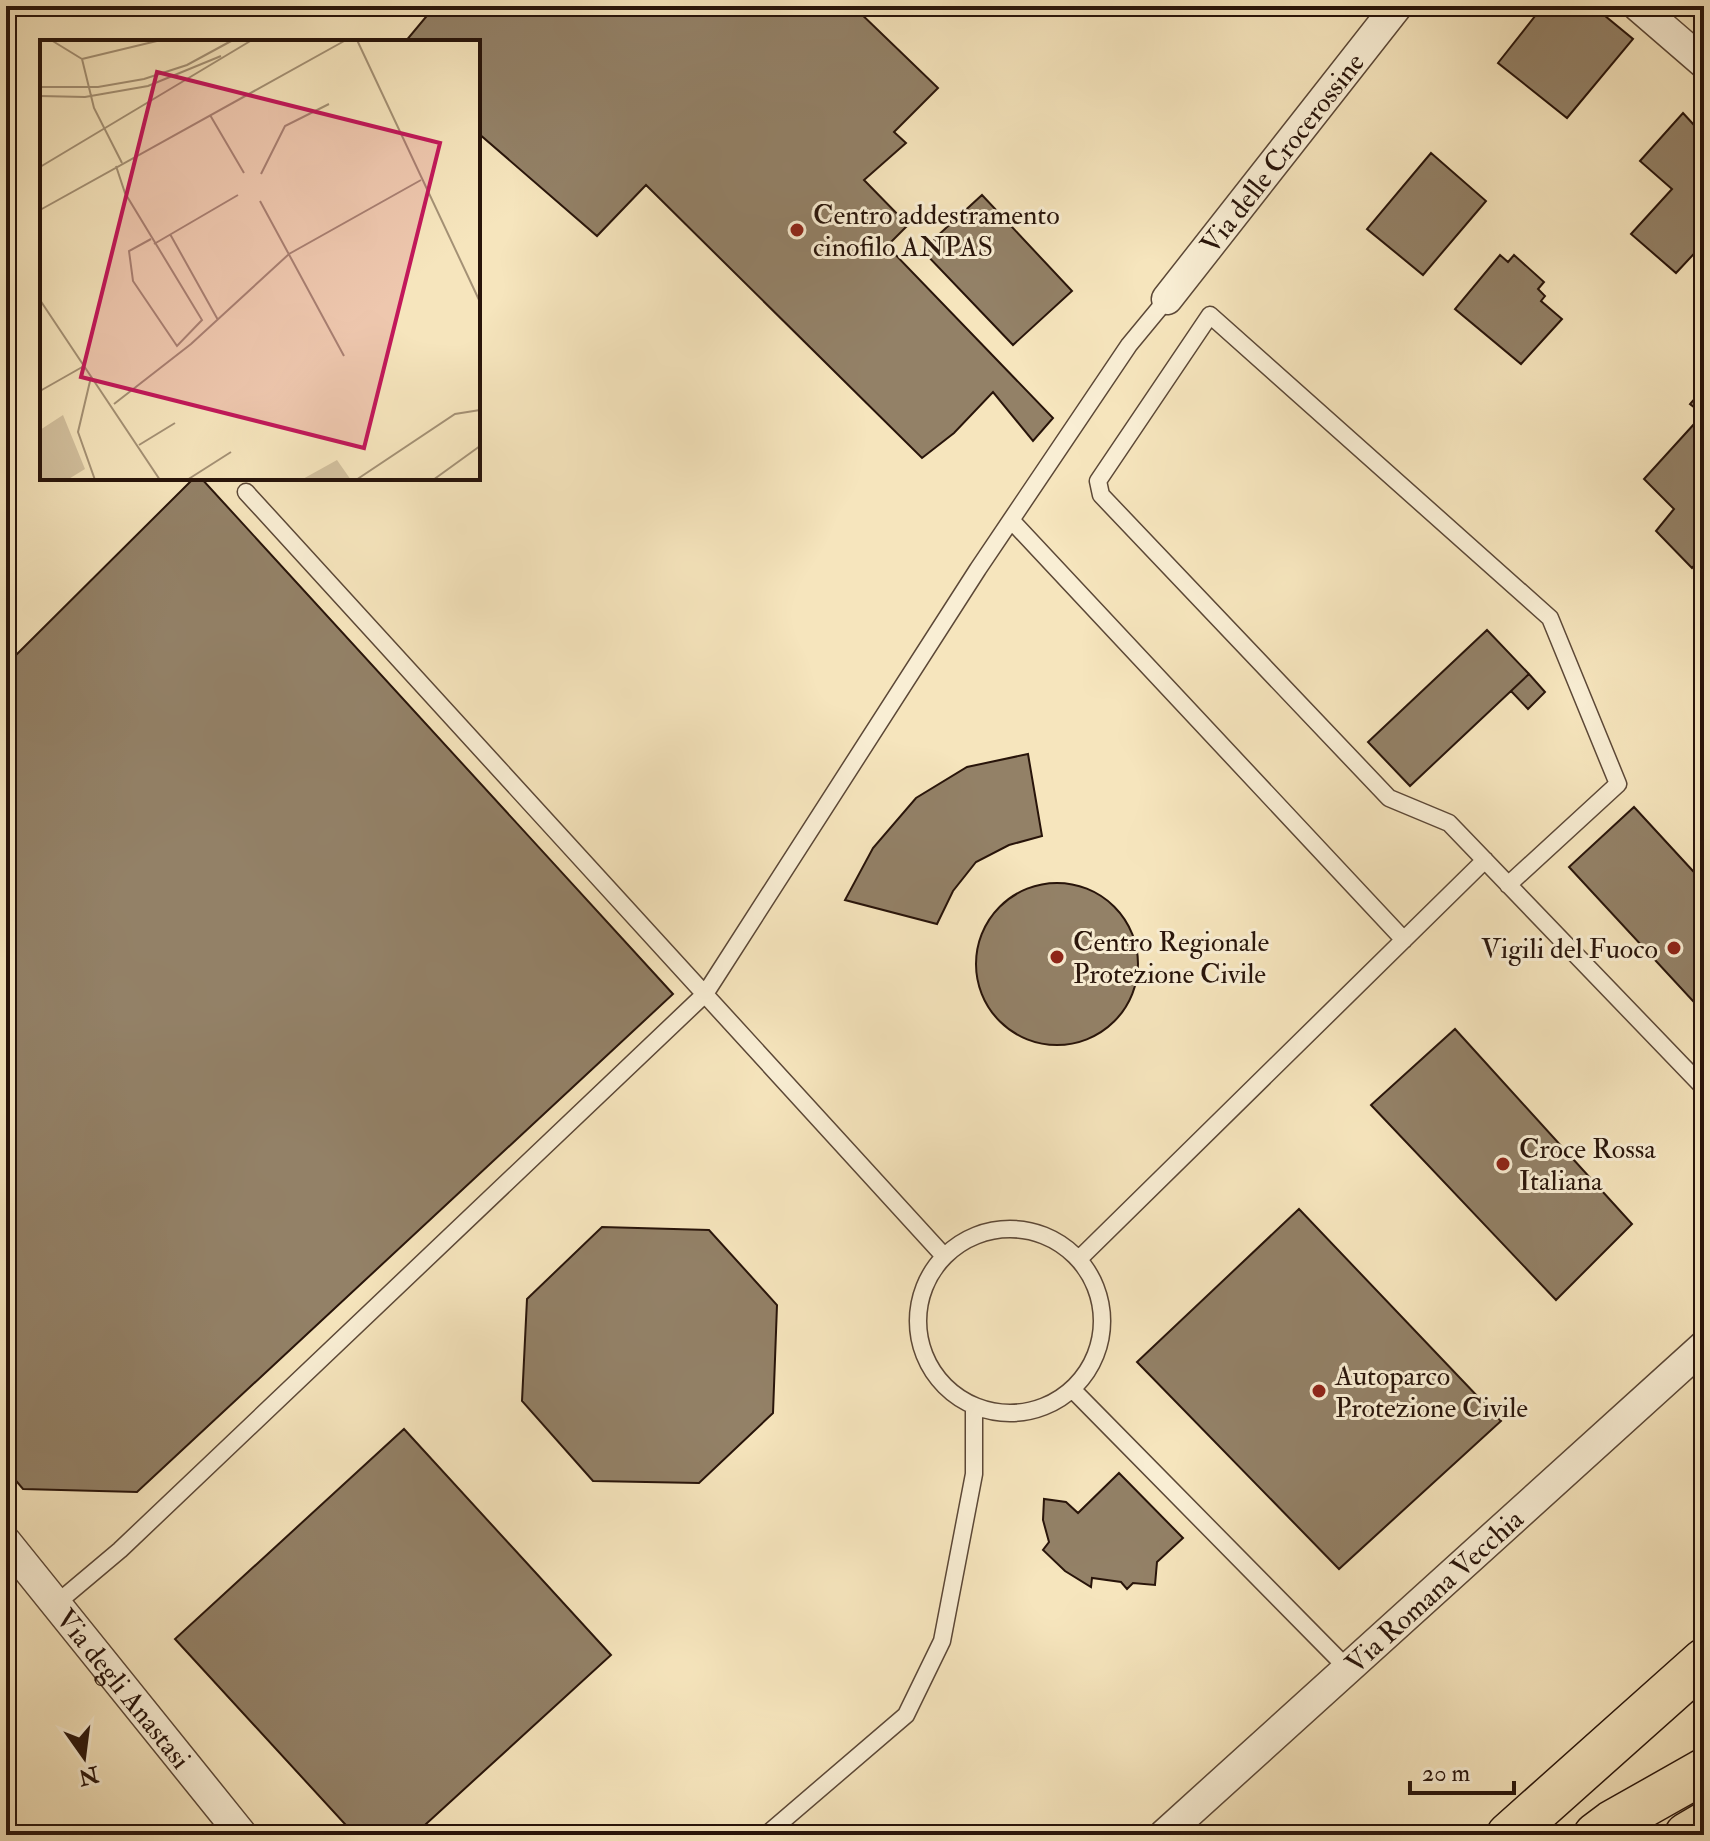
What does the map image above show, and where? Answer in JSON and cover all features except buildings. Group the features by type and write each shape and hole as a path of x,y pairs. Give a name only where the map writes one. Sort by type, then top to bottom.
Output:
{"highway":[{"path":"1509,1835 1704,1661"},
{"path":"1596,1835 1704,1771"},
{"path":"1687,1835 1704,1825"}],"street":[{"name":"Via delle Crocerossine","path":"1167,299 1397,6"},
{"path":"1647,9 1704,63"},
{"name":"Via Romana Vecchia","path":"1164,1835 1704,1346"},
{"name":"Via degli Anastasi","path":"6,1542 242,1835"}],"lane":[{"path":"57,1603 132,1539 705,994 969,582 1129,345 1167,299"},
{"path":"1508,885 1618,784 1550,618 1210,315 1098,481 1101,495 1389,798 1449,823 1508,885 1704,1088"},
{"path":"246,492 944,1256"},
{"path":"1011,520 1404,940"},
{"path":"1079,1259 1485,860"},
{"path":"997,1229 1027,1230 1055,1241 1079,1259 1094,1283 1102,1311 1100,1340 1090,1366 1072,1389 1051,1404 1026,1412 1000,1412 974,1406 949,1390 930,1367 919,1339 918,1309 927,1280 944,1256 968,1238 997,1229"},
{"path":"1072,1389 1348,1669"},
{"path":"766,1835 906,1715 942,1641 974,1474 974,1406"}],"place":[{"name":"Centro addestramento cinofilo ANPAS","path":"797,230"},
{"name":"Vigili del Fuoco","path":"1674,948"},
{"name":"Centro Regionale Protezione Civile","path":"1057,957"},
{"name":"Croce Rossa Italiana","path":"1503,1164"},
{"name":"Autoparco Protezione Civile","path":"1319,1391"}]}
